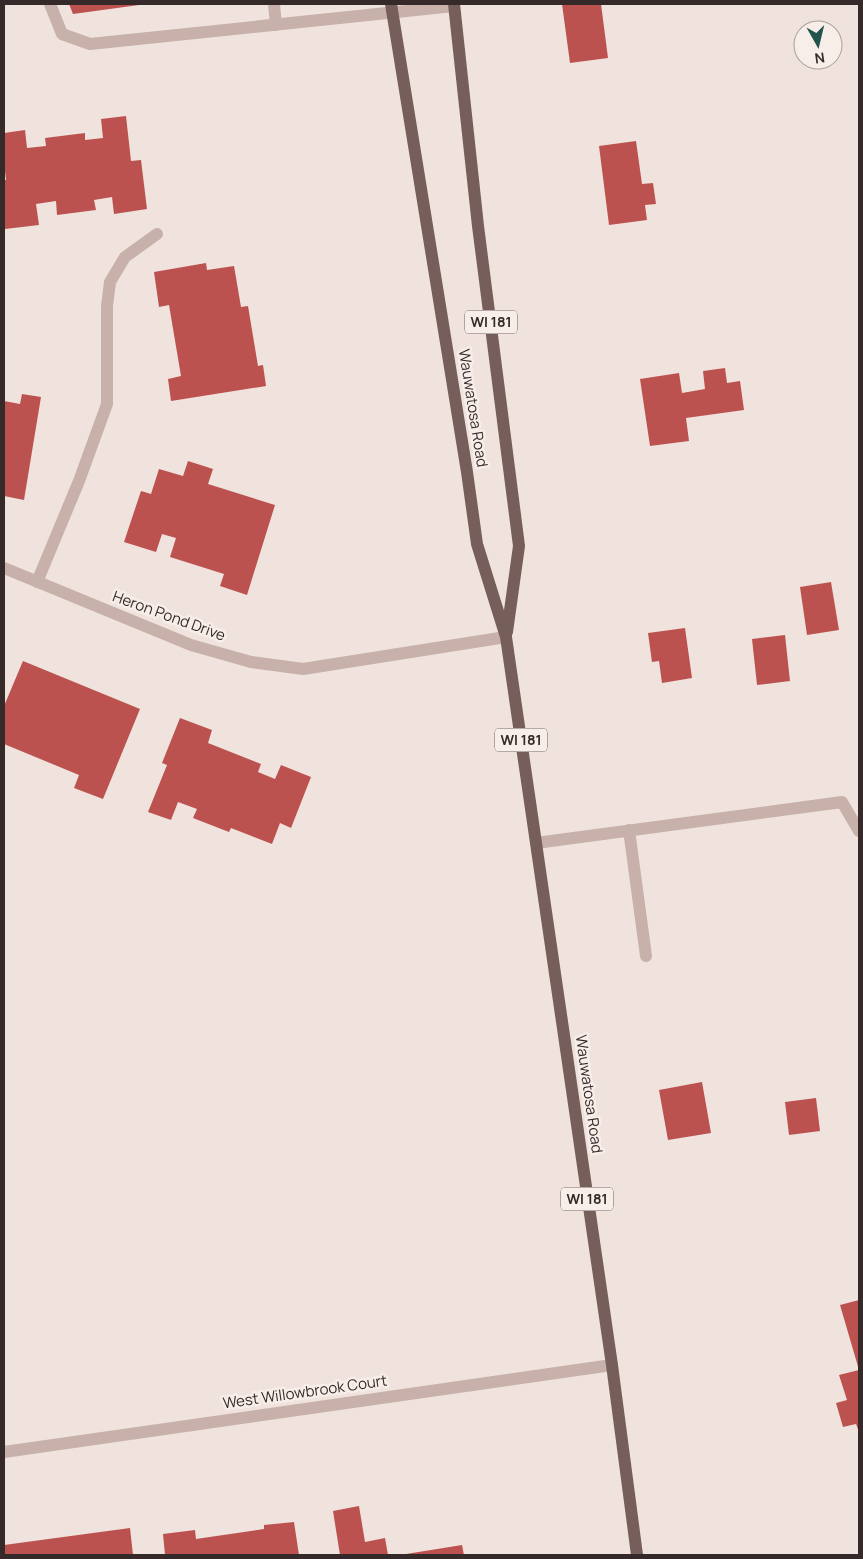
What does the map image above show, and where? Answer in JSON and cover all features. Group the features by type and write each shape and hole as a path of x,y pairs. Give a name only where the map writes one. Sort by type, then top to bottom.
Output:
{"main road":[{"name":"Wauwatosa Road","path":"454,5 478,226 519,546 506,637"},
{"name":"Wauwatosa Road","path":"392,8 478,544 506,637 638,1555"}],"street":[{"path":"50,4 62,34 90,44 276,25 392,8 454,5"},
{"path":"274,4 276,25"},
{"path":"37,582 79,481 107,404 107,306 110,282 125,257 156,234"},
{"name":"Heron Pond Drive","path":"4,568 191,644 251,662 303,669 506,637"},
{"path":"536,842 842,802 859,830"},
{"path":"629,830 646,956"},
{"name":"West Willowbrook Court","path":"4,1452 612,1365"}],"building":[{"path":"69,4 139,4 139,5 73,14"},
{"path":"562,4 601,4 608,58 570,63"},
{"path":"126,116 131,161 141,160 147,209 114,214 112,197 94,200 96,210 57,215 56,201 36,204 39,225 5,229 4,180 6,180 4,133 25,130 27,148 46,146 45,138 85,133 85,140 103,138 101,119"},
{"path":"636,141 642,184 653,183 656,204 645,205 647,220 609,225 599,146"},
{"path":"206,263 207,270 234,266 241,307 248,306 258,366 263,365 266,386 171,401 168,379 181,376 169,305 159,307 154,272"},
{"path":"725,368 727,383 740,381 744,410 686,418 689,441 650,446 640,379 679,373 682,393 705,389 703,371"},
{"path":"22,394 41,397 24,500 4,496 4,401 20,404"},
{"path":"188,461 213,469 208,484 275,505 247,595 220,586 224,574 170,557 176,538 162,534 156,552 124,542 141,491 151,494 159,469 183,476"},
{"path":"831,582 839,630 807,635 800,587"},
{"path":"685,628 692,678 662,683 659,661 652,662 648,633"},
{"path":"785,635 790,681 757,685 752,639"},
{"path":"23,661 140,709 103,799 74,788 79,775 4,744 4,706"},
{"path":"180,718 212,730 208,743 261,764 258,772 275,779 281,765 311,777 291,828 280,823 272,844 231,828 229,832 193,818 197,809 178,802 171,820 148,812 167,765 162,763"},
{"path":"702,1082 711,1133 668,1140 659,1090"},
{"path":"816,1098 820,1131 789,1135 785,1102"},
{"path":"859,1300 859,1370 840,1305"},
{"path":"859,1370 859,1432 856,1424 843,1427 836,1403 847,1400 839,1375"},
{"path":"359,1506 365,1542 385,1538 388,1555 340,1555 333,1511"},
{"path":"294,1522 299,1555 165,1555 163,1534 195,1530 196,1539 264,1529 264,1525"},
{"path":"130,1528 133,1555 4,1555 4,1545"},
{"path":"462,1545 464,1555 406,1555 406,1554"}]}
